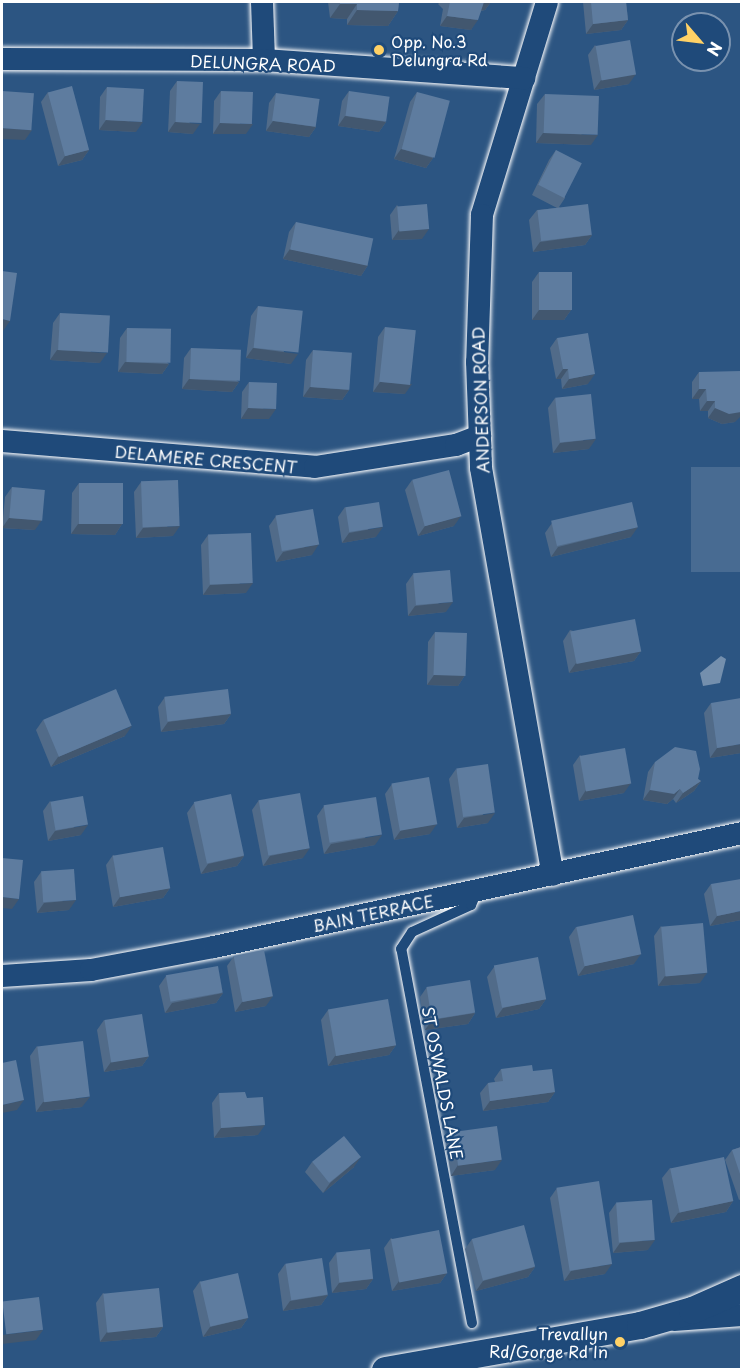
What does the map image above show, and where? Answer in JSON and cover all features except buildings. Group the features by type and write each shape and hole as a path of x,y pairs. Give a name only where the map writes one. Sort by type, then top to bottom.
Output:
{"street":[{"path":"262,2 264,60"},
{"name":"ANDERSON ROAD","path":"547,2 482,215 477,362 481,468 553,875"},
{"name":"DELUNGRA ROAD","path":"2,59 264,60 524,78"},
{"name":"DELAMERE CRESCENT","path":"2,441 315,467 456,445 480,436"},
{"name":"BAIN TERRACE","path":"2,976 91,970 553,875 741,833"},
{"path":"658,1321 741,1288"},
{"path":"386,1370 658,1321 741,1315"}],"lane":[{"name":"ST OSWALDS LANE","path":"472,1323 401,949 412,932 471,905 477,891"}],"shaded area":[{"path":"691,467 741,467 741,572 691,572"},
{"path":"721,656 726,659 720,683 703,686 700,673"}],"place":[{"name":"Opp. No.3 Delungra Rd","path":"379,50"},
{"name":"Trevallyn Rd/Gorge Rd In","path":"620,1342"}]}
